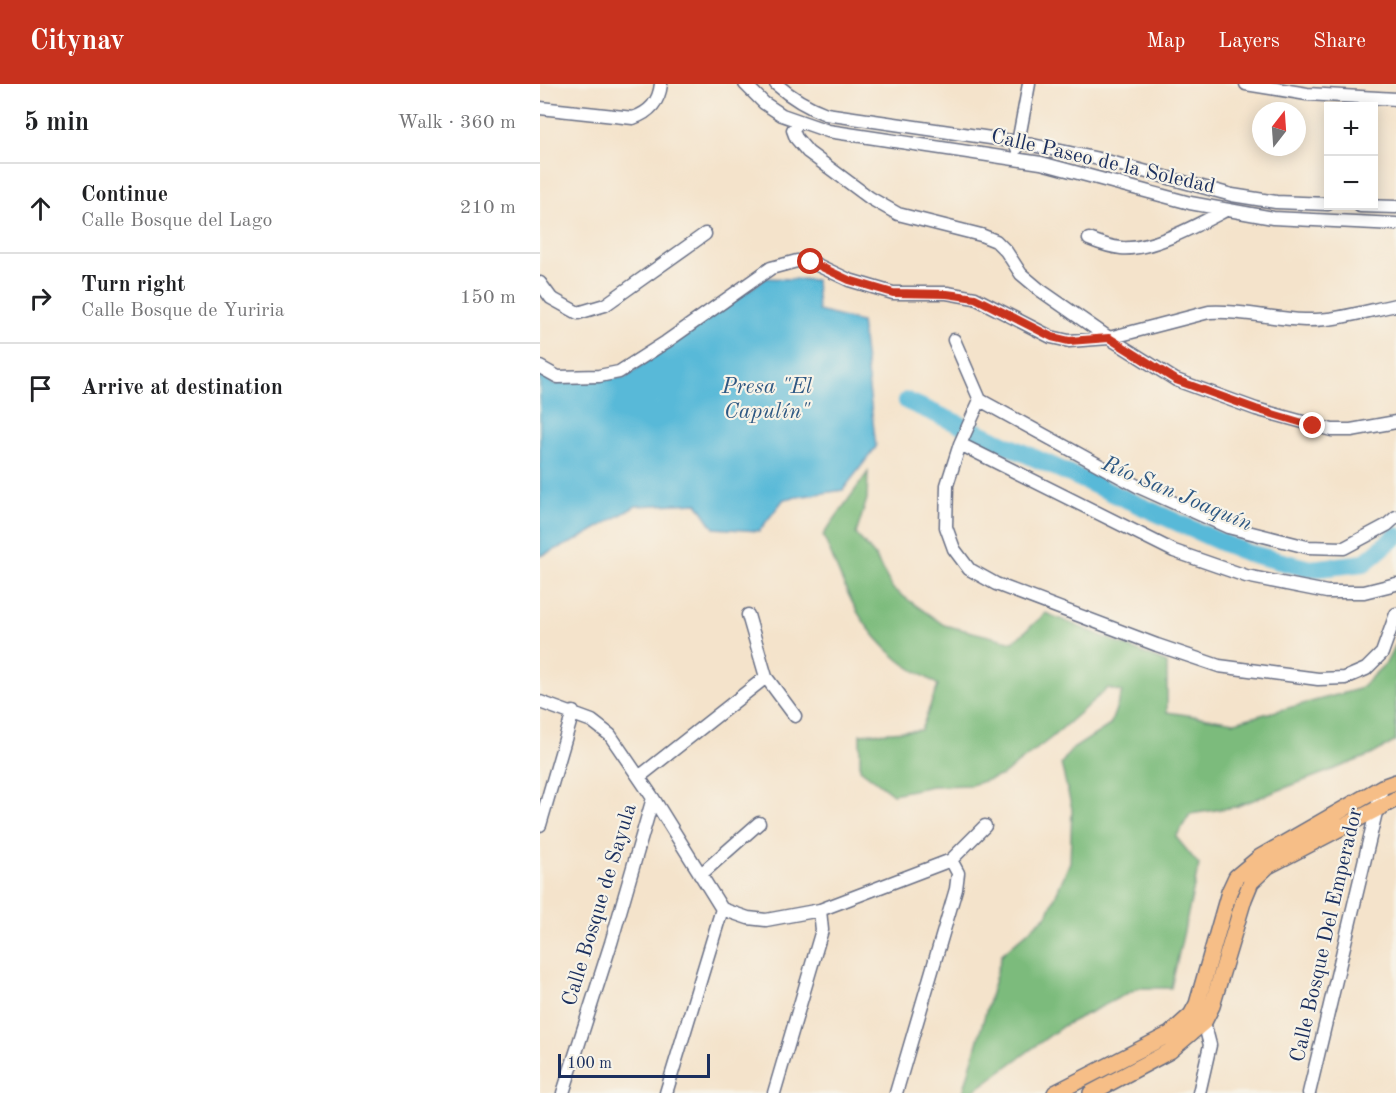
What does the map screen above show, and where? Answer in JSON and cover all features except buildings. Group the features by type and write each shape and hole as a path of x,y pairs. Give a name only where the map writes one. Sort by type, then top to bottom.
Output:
{"main road":[{"path":"1055,1093 1170,1034 1191,1015 1197,1004 1224,908 1236,877 1260,857 1389,784"},
{"path":"1091,1093 1170,1051 1204,1022 1212,1006 1251,882 1268,866 1396,799"}],"street":[{"path":"540,108 633,118 653,107 658,99 661,84"},
{"name":"Calle Paseo de la Soledad","path":"745,84 764,103 782,115 803,123 854,136 1041,164 1226,210 1273,218 1396,224"},
{"name":"Calle Paseo de la Soledad","path":"776,84 808,108 826,114 1018,142 1099,159 1232,195 1276,202 1324,204"},
{"path":"1014,159 1029,84"},
{"path":"1246,84 1307,94 1396,99"},
{"path":"803,123 797,123 794,126 795,138 808,152 870,198 898,214 996,241 1006,251 1021,274 1040,290 1109,338 1176,380 1256,409 1332,430 1351,430 1396,422"},
{"path":"1378,206 1396,207"},
{"path":"1089,239 1122,248 1142,247 1192,227 1226,210"},
{"path":"540,283 551,298 578,313 605,305 705,234"},
{"path":"540,367 558,377 599,376 619,372 771,268 797,261 811,262 849,280 893,293 947,294 975,298 1052,337 1069,341 1109,338 1209,312 1225,311 1305,320 1330,319 1396,305"},
{"path":"954,340 980,400 1139,487 1228,527 1307,547 1344,548 1387,525 1396,517"},
{"path":"980,400 960,444 947,485 946,527 954,549 969,569 996,584 1219,666 1307,678 1345,678 1366,669 1382,653 1396,614"},
{"path":"960,444 1174,551 1246,576 1327,592 1364,592 1396,584"},
{"path":"748,615 766,677 795,716"},
{"path":"639,777 766,677"},
{"path":"540,702 573,712 592,721 610,735 653,798 722,909 748,918 766,920 819,910 951,860 985,826"},
{"path":"540,825 573,712"},
{"name":"Calle Bosque Del Emperador","path":"1310,1093 1377,808 1389,784"},
{"name":"Calle Bosque de Sayula","path":"563,1093 611,943 653,798"},
{"path":"700,875 759,823"},
{"path":"896,1093 956,889 958,873 951,860"},
{"path":"666,1093 722,909"},
{"path":"774,1093 822,930 819,910"},
{"path":"1199,1093 1210,1045 1204,1022"}],"green space":[{"path":"868,472 867,499 856,534 875,556 893,589 944,625 1013,642 1046,613 1167,663 1167,712 1235,722 1359,689 1386,663 1396,644 1396,741 1371,755 1235,807 1190,814 1176,837 1199,865 1171,988 1138,988 1063,1026 971,1093 963,1093 1002,954 1047,915 1070,862 1072,809 1061,764 1071,750 1110,725 1122,692 1108,688 1051,738 1003,775 971,785 932,786 893,794 860,769 860,734 921,730 938,685 899,660 871,632 852,603 823,535"}],"water":[{"name":"Presa \"El Capulín\"","path":"766,278 816,280 818,311 861,322 876,447 843,490 784,499 759,531 714,528 697,503 636,506 575,541 540,556 540,372 553,384 625,377"}],"waterway":[{"name":"Río San Joaquín","path":"907,401 961,425"},
{"name":"Río San Joaquín","path":"975,431 1223,543 1248,553 1310,569 1364,563 1396,536"}],"route":[{"path":"811,262 849,280 893,293 947,294 975,298 1052,337 1069,341 1109,338 1176,380 1256,409 1313,426"}]}
